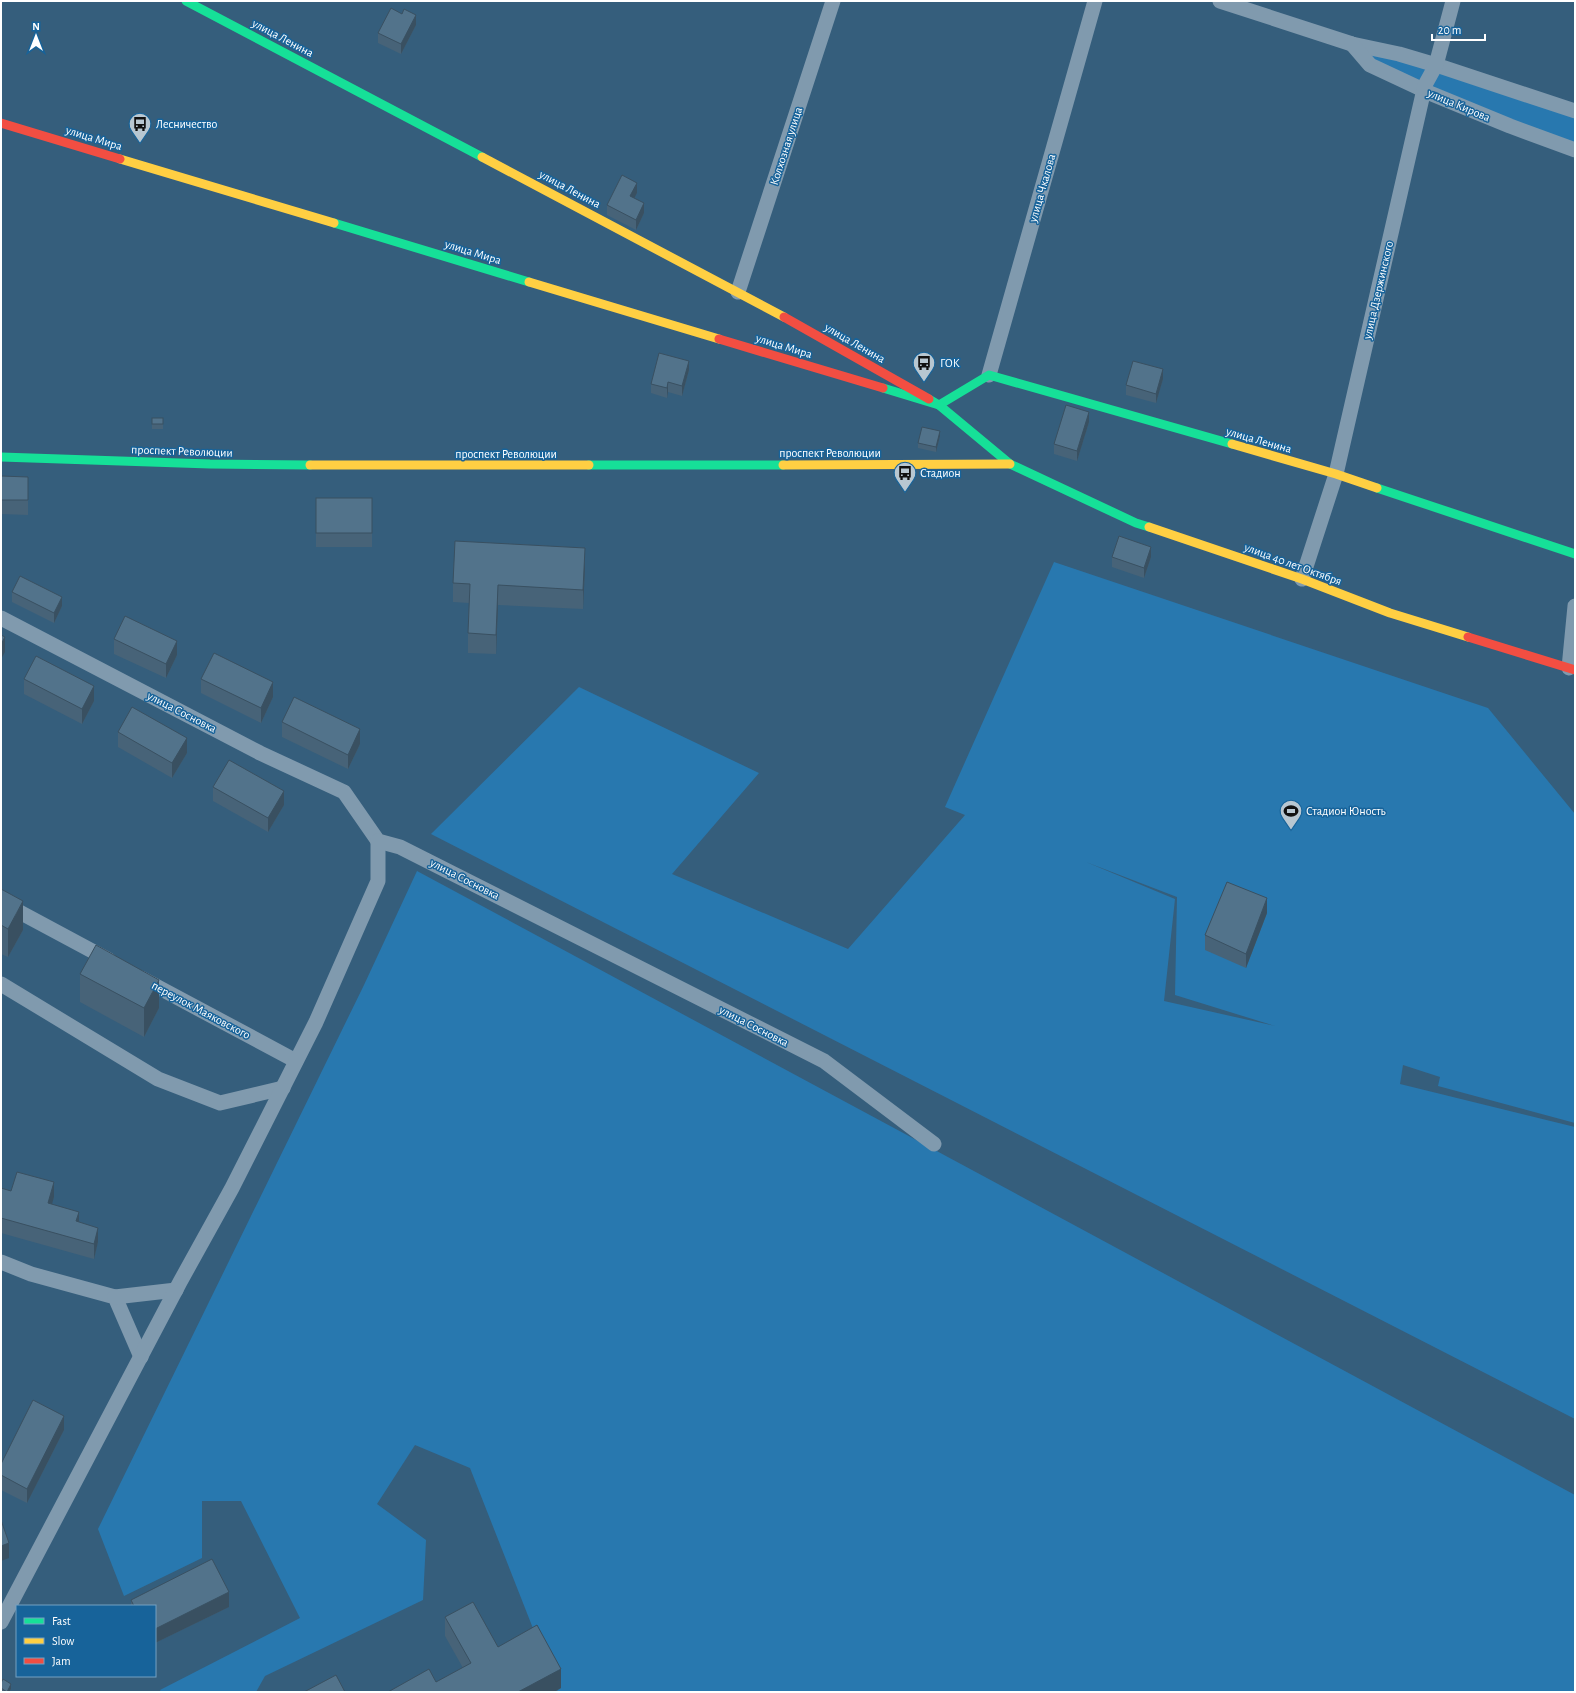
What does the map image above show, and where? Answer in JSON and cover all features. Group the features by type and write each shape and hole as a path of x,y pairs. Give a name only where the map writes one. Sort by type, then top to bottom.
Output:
{"street":[{"name":"улица Ленина","path":"186,1 738,292 939,405 1010,464"},
{"name":"Колхозная улица","path":"738,292 833,1"},
{"name":"улица Чкалова","path":"989,375 1095,1"},
{"path":"1220,1 1352,44 1399,54 1436,65 1575,111"},
{"name":"улица Дзержинского","path":"1302,579 1336,474 1425,84 1436,65 1453,1"},
{"name":"улица Кирова","path":"1352,44 1370,65 1424,90 1510,126 1575,150"},
{"name":"улица Мира","path":"1,123 939,405"},
{"name":"улица Ленина","path":"989,375 1336,474 1575,554"},
{"path":"939,405 989,375"},
{"name":"проспект Революции","path":"1,457 210,464 435,466 1010,464"},
{"name":"улица 40 лет Октября","path":"1010,464 1136,523 1302,579 1390,613 1572,669"},
{"path":"1572,669 1575,606"},
{"name":"улица Сосновка","path":"1,618 260,753 344,792 378,841 400,847 824,1061 934,1144"},
{"path":"1,1622 176,1290 232,1188 316,1022 378,881 378,841"},
{"name":"переулок Маяковского","path":"1,902 296,1061"},
{"path":"1,984 158,1079 220,1103 282,1088"},
{"path":"1,1262 31,1274 115,1297 176,1290"},
{"path":"115,1297 141,1357"}],"shaded area":[{"path":"1367,52 1394,58 1575,117 1575,145 1506,120 1370,60"},
{"path":"1054,562 1488,708 1575,814 1575,1123 1438,1086 1440,1077 1403,1065 1400,1084 1575,1127 1575,1419 431,834 579,687 759,773 672,874 848,949 965,815 945,807","holes":["1086,862 1177,897 1175,995 1275,1026 1164,1001 1175,899"]},
{"path":"417,871 1575,1495 1575,1692 558,1692 470,1468 415,1445 377,1504 426,1540 423,1600 265,1676 256,1692 161,1692 160,1690 300,1618 241,1501 202,1501 202,1558 124,1596 98,1529 364,985"}],"building":[{"path":"391,8 402,14 404,9 416,15 401,44 378,33"},
{"path":"622,175 637,183 630,196 644,203 636,220 607,205"},
{"path":"659,353 689,361 682,386 668,382 667,388 651,384"},
{"path":"1133,361 1163,369 1156,394 1126,385"},
{"path":"1066,405 1089,412 1077,451 1054,444"},
{"path":"152,418 163,418 163,424 152,424"},
{"path":"922,427 940,431 936,447 918,443"},
{"path":"1,476 28,477 28,500 1,500"},
{"path":"316,498 372,498 372,533 316,533"},
{"path":"1119,536 1151,547 1144,568 1112,557"},
{"path":"455,541 585,548 583,590 498,585 496,635 468,633 470,584 453,583"},
{"path":"20,576 62,597 54,613 12,592"},
{"path":"125,616 177,641 166,664 114,639"},
{"path":"1,635 5,637 1,644"},
{"path":"214,653 273,682 261,708 201,679"},
{"path":"36,656 94,686 82,709 24,679"},
{"path":"294,697 360,729 348,755 282,722"},
{"path":"132,707 187,738 172,763 118,732"},
{"path":"229,760 284,791 268,818 213,787"},
{"path":"1227,882 1267,898 1246,954 1205,935"},
{"path":"1,889 23,901 8,929 1,925"},
{"path":"96,945 159,980 144,1008 80,974"},
{"path":"17,1172 54,1182 48,1203 79,1212 76,1221 98,1228 94,1244 1,1218 1,1188 11,1191"},
{"path":"33,1400 64,1416 27,1489 1,1475 1,1464"},
{"path":"1,1520 9,1543 1,1546"},
{"path":"212,1559 229,1592 156,1628 156,1605 134,1605 131,1600"},
{"path":"473,1602 498,1647 537,1625 561,1669 518,1692 388,1692 429,1669 436,1682 471,1663 445,1617"},
{"path":"336,1675 345,1692 304,1692"},
{"path":"3,1679 11,1684 7,1692 1,1688"}],"traffic: fast":[{"path":"186,1 482,157"},
{"path":"334,223 529,282"},
{"path":"883,388 939,405 989,375 1232,444"},
{"path":"929,399 939,405 1010,464 1136,523 1149,527"},
{"path":"1,457 210,464 310,465"},
{"path":"589,465 783,465"},
{"path":"1377,488 1575,554"}],"traffic: slow":[{"path":"482,157 784,317"},
{"path":"120,159 334,223"},
{"path":"529,282 719,339"},
{"path":"1232,444 1336,474 1377,488"},
{"path":"783,465 1010,464"},
{"path":"310,465 589,465"},
{"path":"1149,527 1302,579 1390,613 1468,637"}],"traffic: jam":[{"path":"1,123 120,159"},
{"path":"784,317 929,399"},
{"path":"719,339 883,388"},
{"path":"1468,637 1575,670"}],"place":[{"name":"Лесничество","path":"140,144"},
{"name":"ГОК","path":"924,382"},
{"name":"Стадион","path":"905,492"},
{"name":"Стадион Юность","path":"1291,830"}]}
